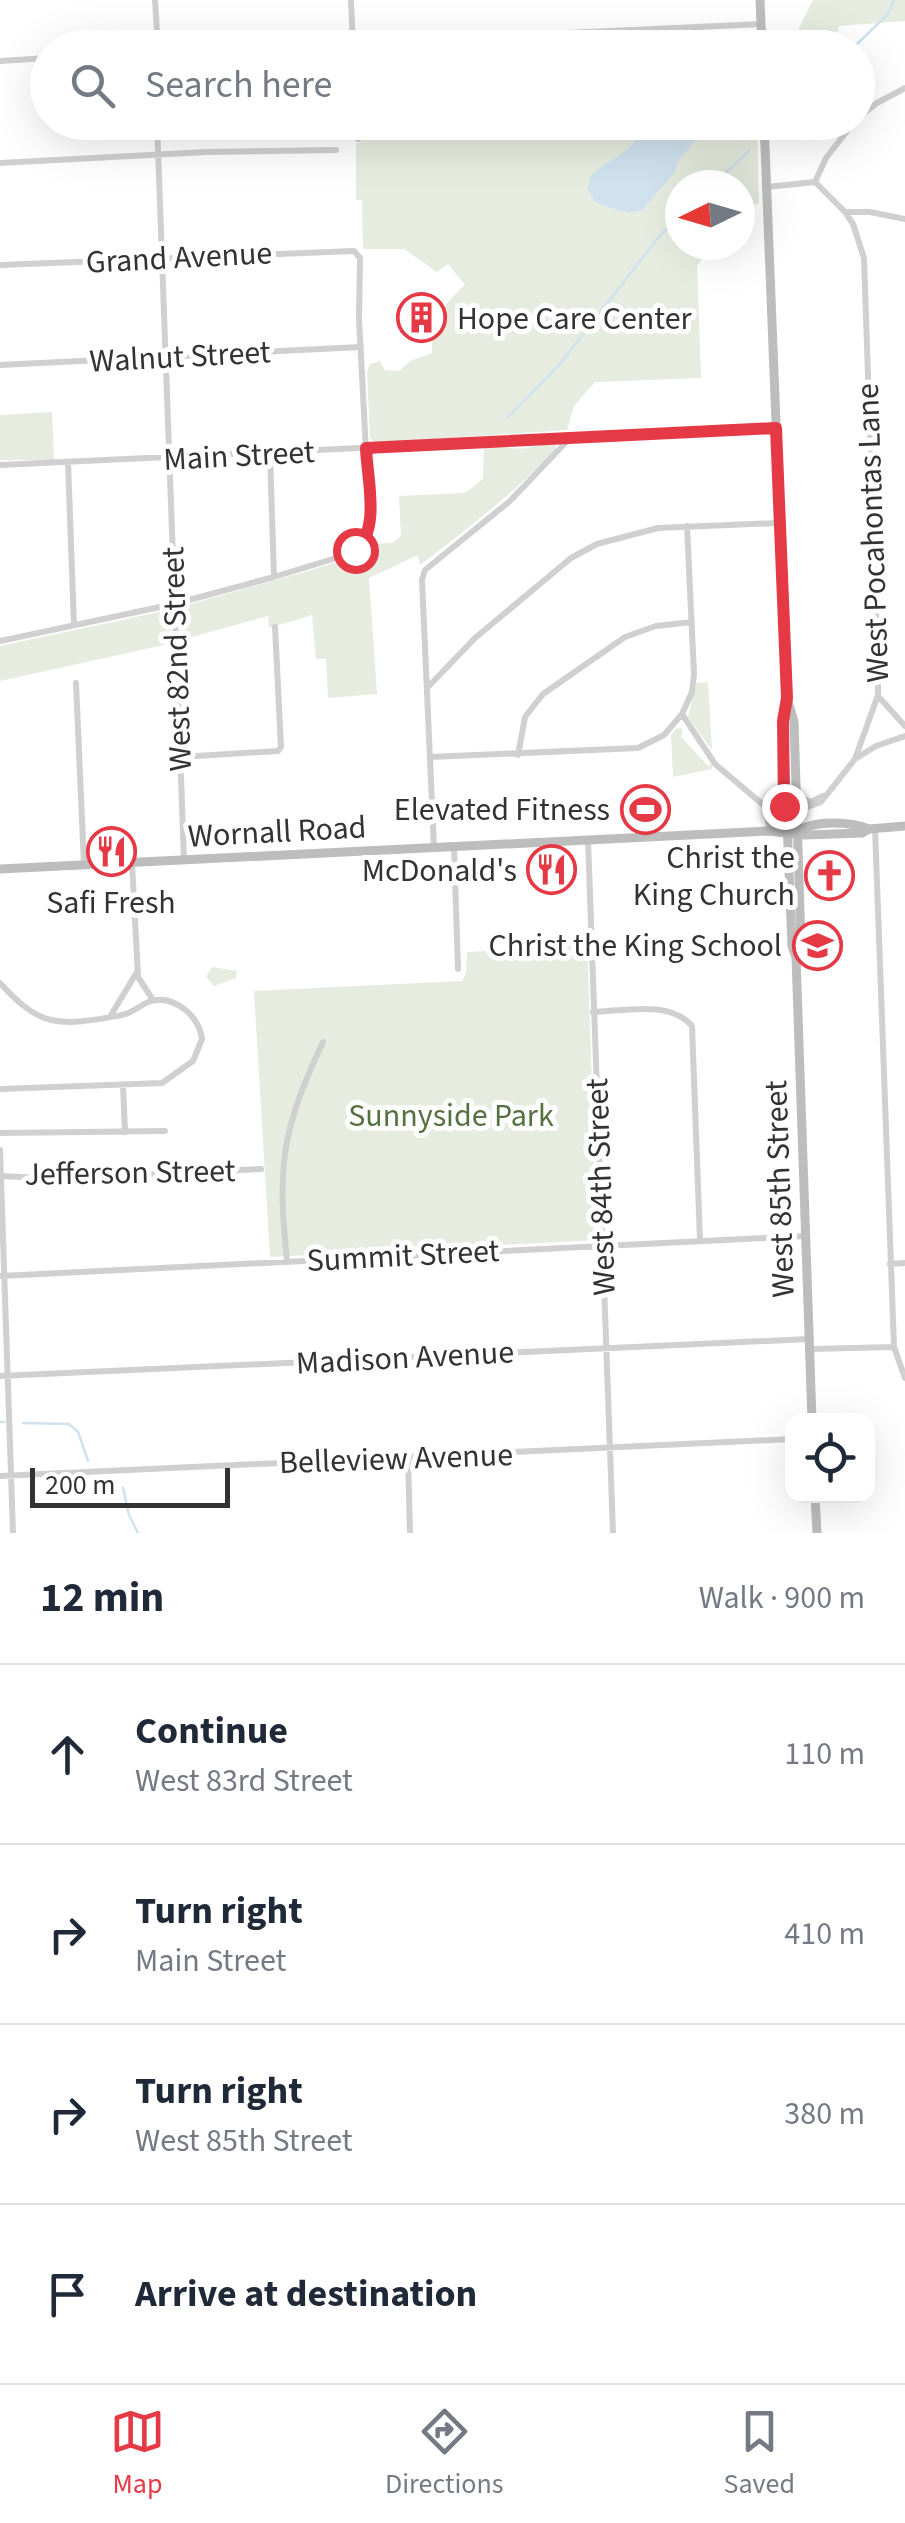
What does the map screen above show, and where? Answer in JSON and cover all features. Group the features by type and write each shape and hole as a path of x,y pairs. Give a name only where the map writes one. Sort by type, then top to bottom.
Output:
{"main road":[{"path":"760,0 761,30"},
{"name":"West 85th Street","path":"765,140 787,698 783,721 800,944 796,956 812,1413"},
{"name":"West 85th Street","path":"787,698 794,722 796,811 791,832"},
{"name":"Wornall Road","path":"0,869 791,832 806,826 905,826"},
{"path":"815,1503 817,1533"}],"street":[{"path":"155,0 157,30"},
{"path":"351,0 352,30"},
{"path":"644,30 761,24"},
{"path":"0,61 30,59"},
{"path":"875,108 905,88"},
{"name":"West 82nd Street","path":"158,140 184,860"},
{"path":"814,182 840,140"},
{"path":"0,163 336,150"},
{"path":"768,186 814,182 845,212 905,219"},
{"name":"West Pocahontas Lane","path":"845,212 854,224 864,258 878,696 854,759"},
{"name":"Grand Avenue","path":"0,266 348,249 358,254 361,347"},
{"path":"0,641 174,604 336,558 365,543 370,526 361,347"},
{"name":"Walnut Street","path":"0,365 361,347"},
{"name":"Main Street","path":"0,465 776,428"},
{"path":"434,848 422,580 427,567 510,501 571,437"},
{"path":"270,454 274,577"},
{"path":"68,462 74,625"},
{"path":"427,688 475,638 571,558 628,533 780,522"},
{"path":"430,757 638,748 664,735 682,714 692,692 694,674 687,526"},
{"path":"518,755 525,716 543,694 625,637 656,626 692,622"},
{"path":"180,757 264,753 281,747 275,627"},
{"path":"76,683 84,865"},
{"path":"878,696 905,726"},
{"path":"682,714 716,764 766,808 770,832"},
{"path":"796,811 817,805 854,759 905,736"},
{"path":"796,796 811,802 825,795"},
{"path":"872,828 894,1347 905,1378"},
{"name":"West 84th Street","path":"588,840 612,1533"},
{"path":"454,847 458,969"},
{"path":"132,863 138,971 141,986 152,1000"},
{"path":"111,1015 138,971"},
{"path":"0,983 31,1011 47,1019 68,1022 128,1013 152,1000 173,1004 193,1016 201,1030 200,1052 180,1074 162,1083 0,1089"},
{"path":"593,1012 670,1010 687,1020 694,1033 700,1241"},
{"path":"288,1261 282,1185 286,1138 302,1087 323,1042"},
{"path":"122,1085 125,1132"},
{"path":"0,1133 166,1131"},
{"path":"0,1150 4,1376 13,1533"},
{"name":"Jefferson Street","path":"0,1176 62,1179 261,1169"},
{"name":"Summit Street","path":"2,1276 806,1236"},
{"path":"890,1264 905,1263"},
{"name":"Madison Avenue","path":"4,1376 606,1348 810,1344 894,1347"},
{"name":"Belleview Avenue","path":"0,1476 785,1439"},
{"path":"408,1457 410,1533"}],"green space":[{"path":"813,0 905,0 905,21 839,26 838,30 798,30"},
{"path":"361,140 757,140 759,204 755,204 755,170 665,170 665,260 701,260 697,265 701,378 595,382 574,406 567,430 375,443 370,438 370,364 380,361 385,370 399,371 410,361 432,353 439,315 465,285 448,264 437,272 404,249 363,249 362,200 356,200 356,144"},
{"path":"52,412 54,460 0,460 0,415"},
{"path":"554,443 557,449 456,538 420,565 418,555 369,578 377,694 328,698 326,659 316,659 312,615 269,628 268,616 181,640 180,613 187,605 348,558 370,544 392,543 401,536 399,496 465,493 483,479 484,447 522,448"},
{"path":"159,612 170,614 173,643 0,681 0,646"},
{"path":"708,682 712,750 688,717 696,683"},
{"path":"677,728 683,729 681,737 708,766 712,763 712,769 673,777 671,735"},
{"name":"Sunnyside Park","path":"587,935 597,1240 270,1257 254,991 462,981 467,952 526,949 526,938"},
{"path":"212,967 237,971 236,978 214,986 206,977"}],"water":[{"path":"635,140 696,140 677,162 675,170 665,170 665,184 642,210 629,213 596,203 587,188 591,175"}],"waterway":[{"path":"872,30 888,14 894,0"},
{"path":"729,170 749,151"},
{"path":"508,417 559,365 665,230"},
{"path":"23,1423 69,1424 78,1432 88,1461"},
{"path":"123,1488 138,1533"}],"place":[{"name":"Hope Care Center","path":"422,318"},
{"name":"Elevated Fitness","path":"645,809"},
{"name":"Safi Fresh","path":"111,852"},
{"name":"McDonald's","path":"552,870"},
{"name":"Christ the King Church","path":"830,875"},
{"name":"Christ the King School","path":"817,945"}],"route":[{"path":"355,550 365,543 370,526 366,448 776,428 787,698 783,721 784,806"}]}
